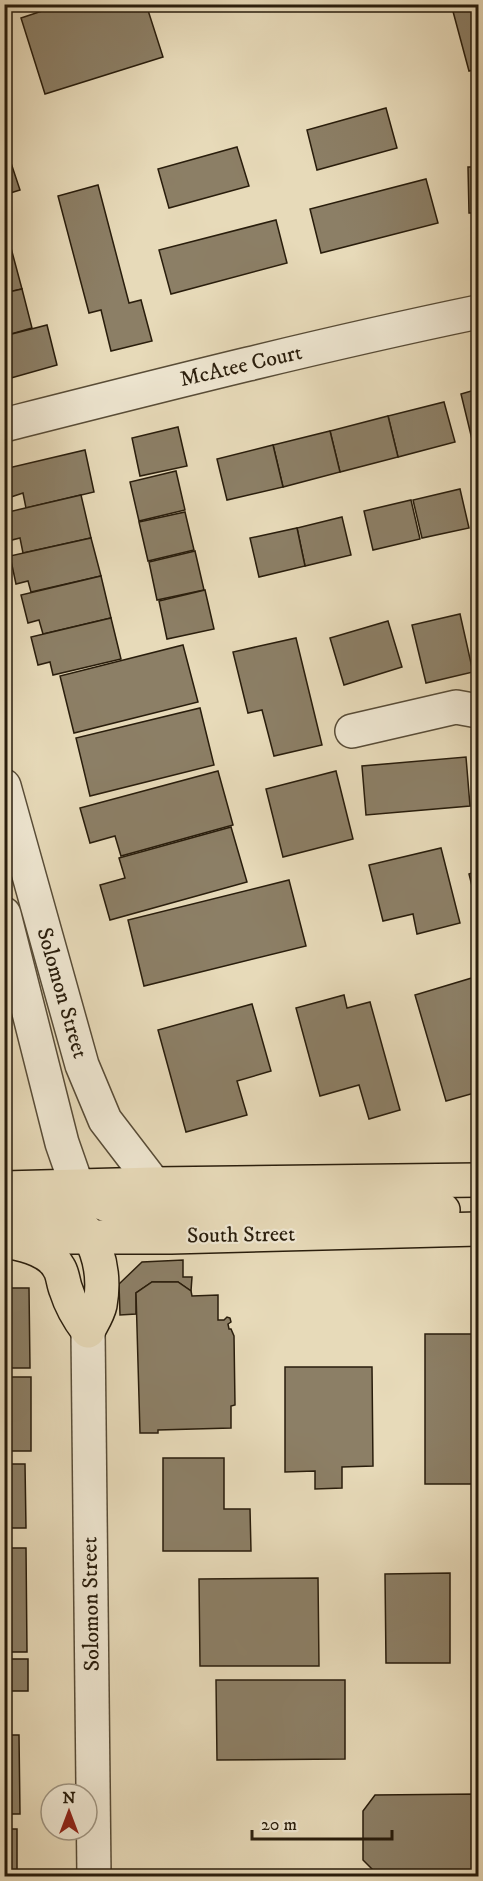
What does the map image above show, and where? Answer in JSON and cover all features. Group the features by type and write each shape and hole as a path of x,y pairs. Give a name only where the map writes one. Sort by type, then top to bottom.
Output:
{"main road":[{"path":"4,1188 478,1180"},
{"path":"77,1186 88,1197 98,1202 139,1212 372,1208 478,1213"},
{"path":"65,1288 76,1231 77,1186"},
{"path":"4,1211 46,1211 62,1214 99,1263 101,1286 99,1306 88,1331"},
{"name":"South Street","path":"4,1239 76,1231 137,1237 478,1230"},
{"path":"101,1286 111,1260 124,1245 137,1237"},
{"path":"4,1239 26,1245 49,1257 60,1268 73,1308 88,1331"}],"street":[{"name":"McAtee Court","path":"4,425 224,370 478,312"},
{"path":"352,730 456,707 478,711"},
{"name":"Solomon Street","path":"4,786 82,1065 105,1120 153,1184"},
{"name":"Solomon Street","path":"4,914 62,1143 77,1186"},
{"name":"Solomon Street","path":"88,1331 94,1876"}],"building":[{"path":"63,4 146,4 163,57 45,94 21,18"},
{"path":"451,4 478,4 478,69 469,71"},
{"path":"386,108 397,148 317,170 307,130"},
{"path":"4,142 20,190 4,195"},
{"path":"237,147 249,186 169,208 158,169"},
{"path":"468,167 478,167 478,213 469,213"},
{"path":"426,179 438,223 321,253 310,209"},
{"path":"98,185 129,303 141,300 152,341 111,351 101,310 89,313 58,196"},
{"path":"276,220 287,263 171,294 159,250"},
{"path":"11,248 22,289 4,293 4,249"},
{"path":"22,289 32,328 4,336 4,293"},
{"path":"47,325 57,365 4,380 4,336"},
{"path":"478,389 478,464 461,394"},
{"path":"444,402 455,442 398,457 388,416"},
{"path":"388,416 398,457 340,472 330,431"},
{"path":"178,427 187,466 140,476 132,438"},
{"path":"330,431 340,472 283,487 273,445"},
{"path":"273,445 283,487 227,500 217,459"},
{"path":"85,450 94,492 26,508 23,493 11,497 4,469"},
{"path":"176,471 185,510 139,521 130,482"},
{"path":"460,489 469,528 422,538 413,500"},
{"path":"81,495 91,538 23,553 20,538 8,541 4,528 4,513"},
{"path":"411,500 420,539 373,550 364,511"},
{"path":"185,512 194,550 148,561 139,522"},
{"path":"342,517 351,555 305,566 297,528"},
{"path":"297,528 305,566 259,577 250,538"},
{"path":"91,538 101,576 31,592 28,581 16,584 10,556"},
{"path":"195,551 204,590 157,600 149,562"},
{"path":"101,576 111,618 43,634 39,620 28,623 21,595"},
{"path":"205,590 214,629 167,639 159,601"},
{"path":"460,614 473,672 426,683 412,625"},
{"path":"111,618 121,659 53,675 50,662 38,665 31,637"},
{"path":"388,621 402,667 344,685 330,638"},
{"path":"296,638 322,745 274,756 262,710 248,713 233,652"},
{"path":"183,645 198,702 74,733 60,676"},
{"path":"200,708 214,765 90,796 76,738"},
{"path":"466,757 470,806 366,815 362,766"},
{"path":"218,771 233,825 121,856 115,836 90,843 80,808"},
{"path":"336,771 353,839 283,857 266,789"},
{"path":"231,827 247,882 110,920 100,885 125,878 119,858"},
{"path":"441,848 460,923 417,934 413,914 383,921 369,865"},
{"path":"478,871 478,910 469,874"},
{"path":"289,880 306,946 144,986 128,920"},
{"path":"475,977 478,987 478,1092 446,1101 415,995"},
{"path":"344,995 347,1008 370,1002 400,1110 369,1119 359,1085 320,1096 296,1008"},
{"path":"252,1004 271,1071 237,1081 247,1115 186,1132 158,1030"},
{"path":"183,1260 183,1277 192,1277 191,1291 178,1282 152,1282 136,1293 136,1314 120,1315 119,1284 142,1262"},
{"path":"152,1282 178,1282 191,1291 192,1296 218,1295 218,1320 230,1318 229,1329 234,1336 235,1405 231,1406 231,1428 158,1430 158,1433 140,1433 136,1293"},
{"path":"4,1288 29,1288 30,1368 4,1368"},
{"path":"425,1334 478,1334 478,1484 425,1484"},
{"path":"285,1367 372,1367 373,1466 342,1467 342,1488 315,1489 315,1471 285,1472"},
{"path":"4,1377 31,1377 31,1451 4,1451"},
{"path":"163,1458 224,1458 224,1509 250,1509 251,1551 163,1551"},
{"path":"4,1464 25,1464 26,1528 4,1528"},
{"path":"4,1548 26,1548 27,1652 4,1652"},
{"path":"450,1573 450,1663 386,1663 385,1574"},
{"path":"318,1578 319,1666 200,1666 199,1579"},
{"path":"4,1659 28,1659 28,1691 4,1691"},
{"path":"216,1680 345,1680 345,1759 217,1760"},
{"path":"4,1735 19,1735 20,1814 4,1814"},
{"path":"478,1794 478,1876 375,1876 375,1872 363,1860 363,1811 375,1795"},
{"path":"4,1829 17,1829 17,1876 4,1876"}]}
